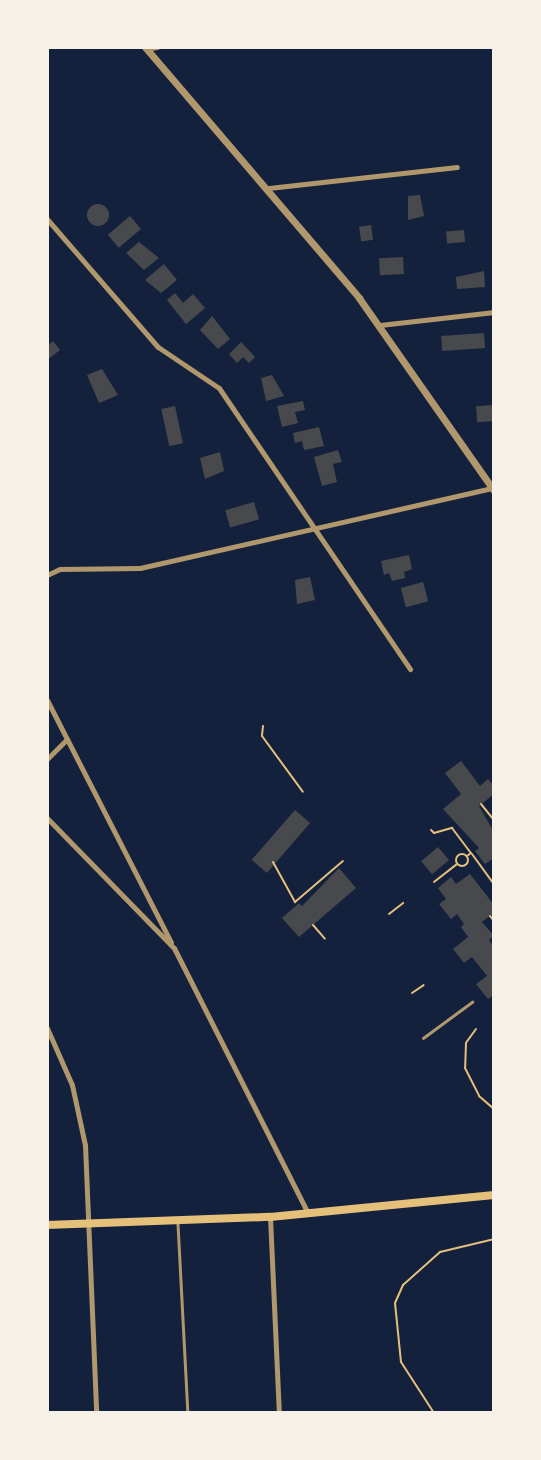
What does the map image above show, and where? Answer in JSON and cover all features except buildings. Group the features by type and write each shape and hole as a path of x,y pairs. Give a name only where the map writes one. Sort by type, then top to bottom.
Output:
{"main road":[{"path":"47,1225 270,1216 494,1195"}],"street":[{"path":"146,48 157,47"},
{"path":"47,575 60,569 140,568 313,525 493,489 380,325 269,188 146,48"},
{"path":"269,188 457,167"},
{"path":"47,219 158,347 219,388 410,669"},
{"path":"380,325 494,313"},
{"path":"47,700 308,1213"},
{"path":"47,759 67,739"},
{"path":"47,818 174,948"},
{"path":"47,1028 72,1085 82,1127 96,1413"},
{"path":"270,1216 279,1413"}],"lane":[{"path":"423,1038 472,1002"},
{"path":"178,1220 187,1413"}],"path":[{"path":"262,726 262,736 303,792"},
{"path":"481,804 494,820"},
{"path":"431,830 434,833 452,828 494,884"},
{"path":"457,864 458,855 467,856 471,853"},
{"path":"434,882 457,864 467,864 467,856"},
{"path":"273,862 295,902 343,861"},
{"path":"388,914 403,904"},
{"path":"313,925 324,939"},
{"path":"412,993 424,985"},
{"path":"476,1029 466,1043 465,1068 479,1096 494,1109"},
{"path":"434,1413 401,1362 395,1303 403,1285 440,1252 494,1239"}]}
